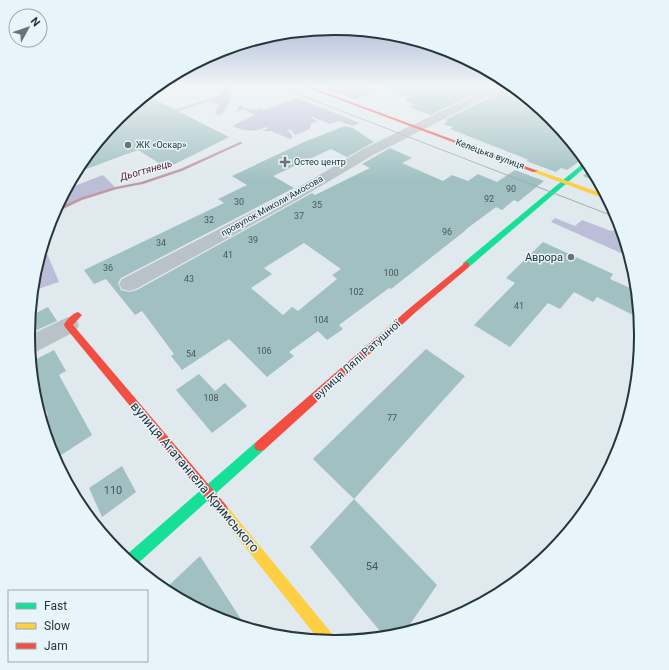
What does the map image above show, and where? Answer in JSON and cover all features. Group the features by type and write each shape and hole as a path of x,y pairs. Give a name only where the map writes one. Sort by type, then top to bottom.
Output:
{"street":[{"name":"Келецька вулиця","path":"391,117 599,195"},
{"name":"провулок Миколи Амосова","path":"128,284 294,196 316,182 438,117"},
{"name":"вулиця Лялі Ратушної","path":"134,558 414,309 583,166"},
{"name":"вулиця Агатангела Кримського","path":"73,320 208,492 324,634"},
{"path":"35,342 73,320"}],"shaded area":[{"path":"151,117 159,117 115,131 119,127"},
{"path":"250,117 312,117 318,121 311,124 310,129 295,135 290,129 288,130 293,137 290,139 271,131 262,131 268,128 266,127 249,131 232,126"},
{"path":"313,117 346,117 360,123 352,126 339,121 330,124"},
{"path":"103,175 116,188 81,199 64,207 74,186"},
{"path":"555,218 575,226 582,220 611,231 615,230 623,254 551,222"},
{"path":"46,252 59,282 39,289"}],"building":[{"path":"129,117 190,117 229,137 167,168 138,150 84,170 109,137"},
{"path":"450,117 540,117 560,137 579,161 567,170 561,168 556,172 450,129 453,127 443,124 448,121 445,120"},
{"path":"345,126 353,128 374,142 347,157 331,149 273,176 294,188 121,278 118,283 121,290 129,292 137,290 312,193 315,195 370,168 362,164 390,148 412,158 402,163 443,181 452,175 468,181 478,174 497,182 515,170 544,181 518,202 514,200 502,210 496,207 391,289 389,288 339,325 343,329 327,340 318,331 289,352 294,356 267,377 229,339 182,370 171,356 174,354 142,311 135,315 106,279 94,284 84,270 224,203 218,199 247,185 232,176 304,142","holes":["304,243 341,269 332,275 337,279 298,311 292,307 283,315 251,288 272,274 264,268"]},
{"path":"587,173 590,179 583,176"},
{"path":"543,242 613,274 610,279 630,288 633,315 597,297 593,302 574,292 560,309 548,303 510,347 474,325 515,283 506,278"},
{"path":"48,307 57,321 35,331 36,313"},
{"path":"426,349 465,376 354,499 313,459"},
{"path":"54,350 66,371 59,375 92,435 60,455 46,416 48,415 43,404 41,394 36,359"},
{"path":"199,374 215,391 225,383 247,406 212,433 176,390"},
{"path":"122,466 136,492 102,517 89,488"},
{"path":"354,499 437,585 409,626 380,631 310,547"},
{"path":"200,556 242,620 202,604 169,585"}],"waterway":[{"name":"Дьогтянець","path":"64,207 81,199 116,188 142,183 181,170 241,143"}],"tram line":[{"path":"358,117 608,214"}],"traffic: fast":[{"path":"466,265 583,166"},
{"path":"134,558 260,446"}],"traffic: slow":[{"path":"535,171 599,195"},
{"path":"222,509 324,634"}],"traffic: jam":[{"path":"390,117 535,171"},
{"path":"260,446 414,309 466,265"},
{"path":"78,315 68,325 222,509"}],"place":[{"name":"ЖК «Оскар»","path":"128,145"},
{"name":"Остео центр","path":"285,162"},
{"name":"Аврора","path":"571,257"}]}
